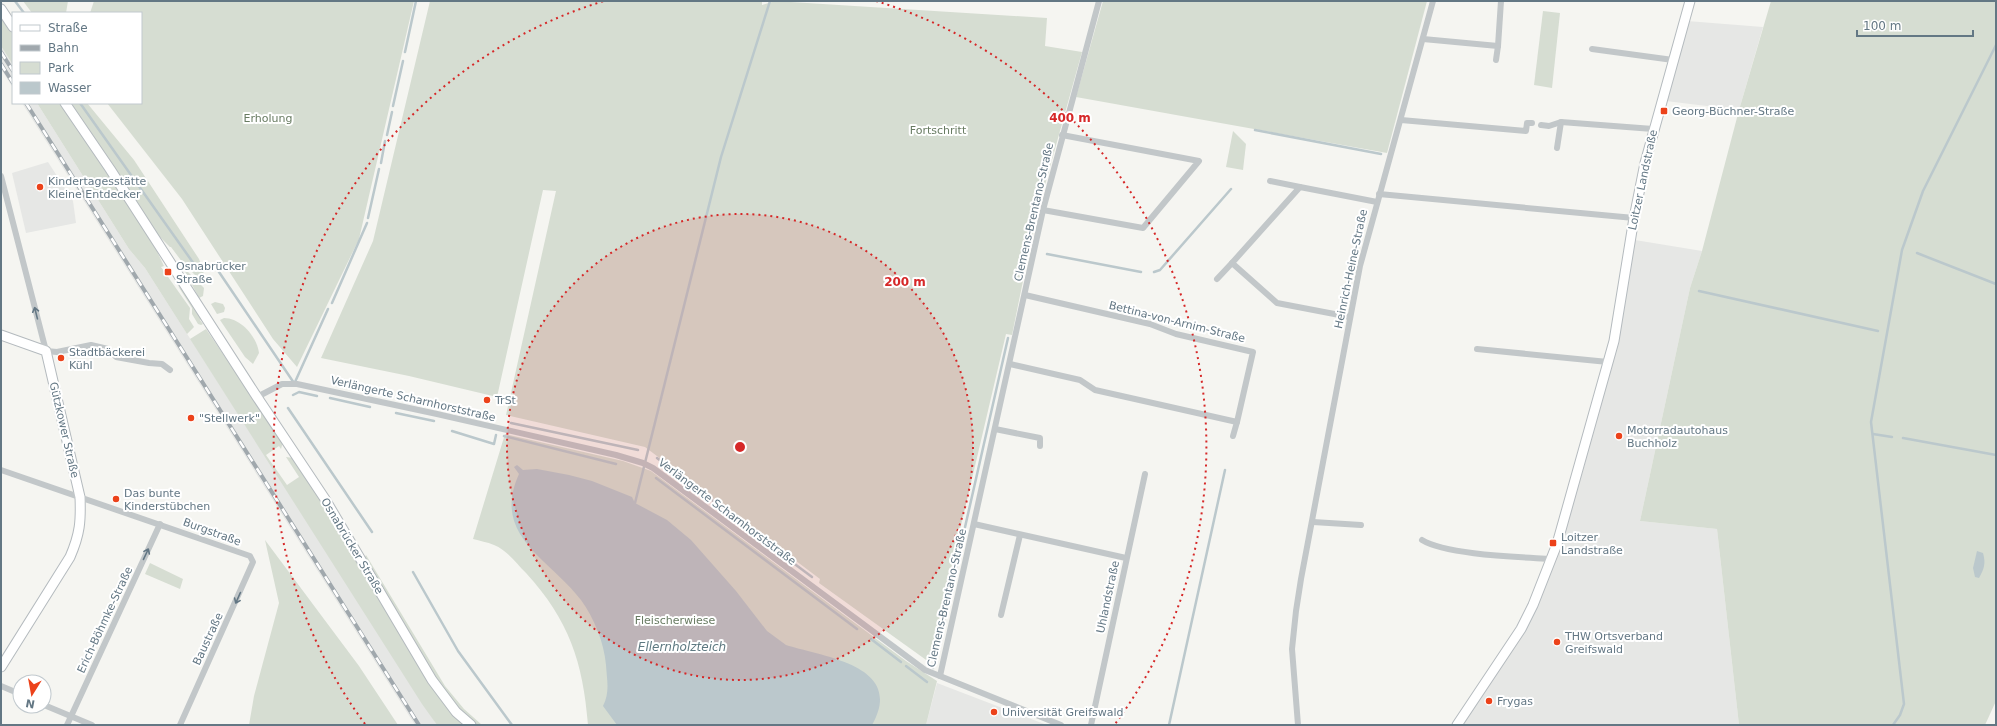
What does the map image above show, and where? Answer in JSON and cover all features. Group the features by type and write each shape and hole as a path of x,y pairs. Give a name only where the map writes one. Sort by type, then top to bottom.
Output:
{"main road":[{"name":"Loitzer Landstraße","path":"1456,725 1521,629 1533,605 1551,559 1568,508 1618,322 1634,218 1653,129 1690,1"},
{"path":"1,9 12,26"},
{"name":"Osnabrücker Straße","path":"66,104 325,499 432,680 456,712 471,725"},
{"path":"1,335 46,351"},
{"name":"Gützkower Straße","path":"1,667 70,557 78,539 80,528 80,497 46,351"}],"street":[{"name":"Clemens-Brentano-Straße","path":"940,676 1043,210 1099,1"},
{"name":"Heinrich-Heine-Straße","path":"1298,725 1292,649 1296,611 1350,316 1360,266 1433,1"},
{"path":"1496,60 1501,1"},
{"path":"1423,39 1498,46"},
{"path":"1592,49 1673,60"},
{"path":"1401,120 1526,131 1527,123 1532,123"},
{"path":"1557,148 1561,122"},
{"path":"1541,125 1549,126 1561,122 1653,129"},
{"path":"1043,210 1143,228 1199,162 1062,135"},
{"name":"Gützkower Straße","path":"1,176 46,351"},
{"path":"1270,181 1377,202"},
{"path":"1217,279 1300,187"},
{"path":"1379,194 1634,218"},
{"path":"1232,262 1277,303 1350,316"},
{"name":"Bettina-von-Arnim-Straße","path":"1025,295 1150,324 1176,334 1253,352 1233,436"},
{"path":"46,351 57,352 87,345 99,346 108,349 116,357 162,364 170,370"},
{"path":"1477,349 1608,362"},
{"path":"1010,364 1080,380 1095,390 1237,422"},
{"name":"Verlängerte Scharnhorststraße","path":"257,397 282,384 297,384 616,455 645,464 890,646 925,670 1062,725"},
{"path":"995,429 1040,438 1040,446"},
{"name":"Burgstraße","path":"1,470 250,556 253,562"},
{"name":"Uhlandstraße","path":"1091,725 1145,474"},
{"path":"1312,522 1361,525"},
{"name":"Erich-Böhmke-Straße","path":"67,725 160,524"},
{"name":"Clemens-Brentano-Straße","path":"974,524 1126,558"},
{"path":"1001,615 1020,534"},
{"path":"1422,540 1450,549 1551,559"},
{"name":"Baustraße","path":"180,725 253,562"},
{"path":"1,686 12,691"},
{"path":"52,708 92,725"}],"shaded area":[{"path":"1687,21 1763,27 1739,110 1666,101"},
{"path":"1,46 12,63 12,86 1,69"},
{"path":"23,104 38,104 129,249 145,268 437,725 415,725"},
{"name":"Kindertagesstätte Kleine Entdecker","path":"48,162 73,201 76,223 26,233 12,173"},
{"path":"1635,240 1702,251 1690,288 1640,521 1717,529 1739,725 1460,725 1475,705 1559,549 1583,471 1622,322"},
{"path":"937,683 1047,725 926,725"}],"green space":[{"path":"23,1 68,1 66,12 31,12"},
{"name":"Erholung","path":"94,1 414,1 359,239 297,367 273,339 182,199 108,104 142,104 142,12 90,12"},
{"name":"Fortschritt","path":"430,1 762,1 762,5 775,1 1047,18 1045,46 1082,52 1036,217 1012,335 1006,334 929,662 819,583 820,579 645,447 506,415 556,191 543,190 497,397 409,376 321,358 373,241"},
{"path":"1103,1 1427,1 1387,153 1076,97"},
{"path":"1771,1 1996,1 1996,701 1985,725 1739,725 1717,529 1640,521 1690,288 1702,251 1739,110"},
{"path":"1543,11 1560,13 1552,88 1534,85"},
{"path":"1,16 12,32 12,63 1,46"},
{"path":"38,104 62,104 151,239 164,266 161,267 190,308 189,319 194,327 187,334 145,268 129,249"},
{"path":"71,104 88,104 134,160 199,259 203,269 205,285 183,263 171,247 155,232"},
{"path":"1233,131 1246,144 1243,170 1226,167"},
{"path":"182,266 204,288 203,296 199,298"},
{"path":"178,286 188,295 202,319 200,320 203,324 198,324 192,314 192,308"},
{"path":"215,302 223,304 225,308 224,312 217,314 211,304"},
{"path":"224,318 236,321 252,335 258,347 259,353 253,364 245,357 220,320"},
{"path":"206,329 283,442 281,449 279,446 266,455 287,485 299,477 286,457 293,458 321,502 427,680 445,705 465,725 437,725 422,704 190,339"},
{"name":"Ellernholzteich","path":"505,434 623,461 651,471 906,661 937,681 926,725 588,725 586,702 578,662 563,625 553,608 541,590 507,553 499,547 473,539"},
{"path":"265,540 359,666 398,725 249,725 254,696 279,603"},
{"path":"366,555 445,686 464,709 482,725 476,725 449,696 427,663 364,559"},
{"path":"150,563 183,579 180,589 145,574"}],"water":[{"name":"Ellernholzteich","path":"517,465 523,470 537,469 592,481 632,497 635,503 667,520 691,540 736,591 767,631 786,645 838,660 856,667 869,676 878,689 880,705 872,725 617,725 603,706 607,696 608,686 605,656 601,639 590,615 581,600 540,558 518,530 512,514 512,495 519,474 514,467"},
{"path":"1977,551 1983,553 1984,560 1983,569 1979,578 1975,577 1973,568"}],"waterway":[{"path":"15,1 23,12"},
{"path":"405,52 416,1"},
{"path":"635,503 721,157 770,1"},
{"path":"1893,725 1900,715 1904,704 1871,422 1902,250 1923,191 1996,45"},
{"path":"393,106 403,61"},
{"path":"81,104 194,264"},
{"path":"387,135 392,112"},
{"path":"1255,130 1381,154"},
{"path":"381,163 385,141"},
{"path":"368,218 379,169"},
{"path":"1154,272 1160,270 1231,189"},
{"path":"332,303 367,223"},
{"path":"1917,253 1996,284"},
{"path":"1047,254 1141,272"},
{"path":"219,272 294,383"},
{"path":"1699,291 1878,331"},
{"path":"295,382 328,309"},
{"path":"933,668 1008,338"},
{"path":"293,395 299,392 317,396"},
{"path":"330,398 370,407"},
{"path":"288,408 372,532"},
{"path":"396,413 434,421"},
{"path":"511,423 638,450"},
{"path":"452,431 494,444 496,435"},
{"path":"1873,434 1892,437"},
{"path":"504,436 616,464"},
{"path":"1903,438 1996,455"},
{"path":"657,458 750,529"},
{"path":"1169,725 1225,470"},
{"path":"656,478 857,629"},
{"path":"764,541 812,577"},
{"path":"413,572 458,651 512,725"},
{"path":"871,639 901,662"},
{"path":"906,666 927,682"}],"railway":[{"path":"1,52 12,69"},
{"path":"1,64 12,81"},
{"path":"27,104 419,725"}],"place":[{"name":"Georg-Büchner-Straße","path":"1664,111"},
{"name":"Kindertagesstätte Kleine Entdecker","path":"40,187"},
{"name":"Osnabrücker Straße","path":"168,272"},
{"name":"Stadtbäckerei Kühl","path":"61,358"},
{"name":"TrSt","path":"487,400"},
{"name":"\"Stellwerk\"","path":"191,418"},
{"name":"Motorradautohaus Buchholz","path":"1619,436"},
{"name":"Das bunte Kinderstübchen","path":"116,499"},
{"name":"Loitzer Landstraße","path":"1553,543"},
{"name":"THW Ortsverband Greifswald","path":"1557,642"},
{"name":"Frygas","path":"1489,701"},
{"name":"Universität Greifswald","path":"994,712"}],"park label":[{"name":"Fleischerwiese","path":"675,620"}]}
